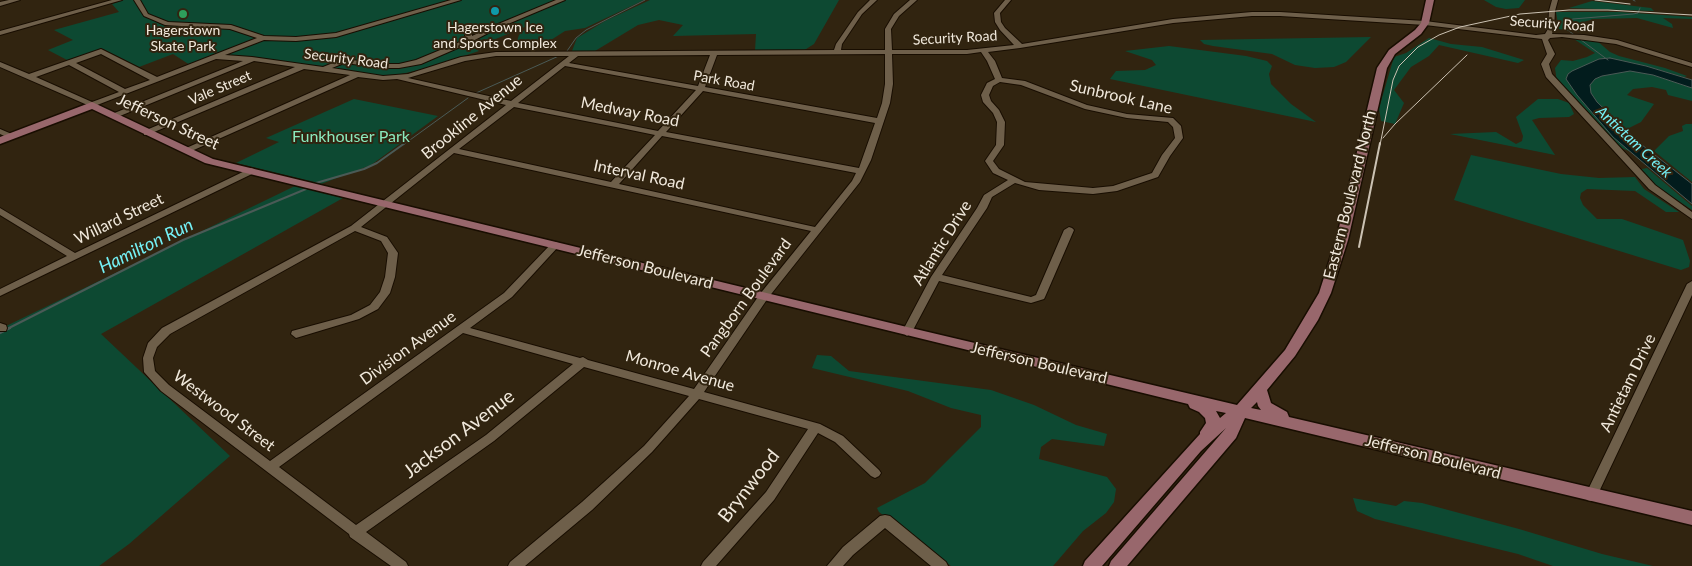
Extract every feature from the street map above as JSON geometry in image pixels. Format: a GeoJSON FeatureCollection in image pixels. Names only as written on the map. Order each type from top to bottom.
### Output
{"type":"FeatureCollection","features":[{"type":"Feature","properties":{"kind":"main road"},"geometry":{"type":"LineString","coordinates":[[1425,22],[1430,0]]}},
{"type":"Feature","properties":{"kind":"main road","name":"Eastern Boulevard North"},"geometry":{"type":"LineString","coordinates":[[1091,566],[1196,447],[1217,427],[1240,411],[1260,389],[1290,353],[1311,320],[1333,272],[1382,68],[1392,52],[1413,36],[1425,22]]}},
{"type":"Feature","properties":{"kind":"main road"},"geometry":{"type":"LineString","coordinates":[[0,141],[92,105]]}},
{"type":"Feature","properties":{"kind":"main road","name":"Jefferson Street"},"geometry":{"type":"LineString","coordinates":[[92,105],[147,133],[209,161],[386,204]]}},
{"type":"Feature","properties":{"kind":"main road","name":"Jefferson Boulevard"},"geometry":{"type":"LineString","coordinates":[[386,204],[907,332],[1592,496],[1692,518]]}},
{"type":"Feature","properties":{"kind":"main road"},"geometry":{"type":"LineString","coordinates":[[1260,389],[1265,406],[1276,414],[1337,434]]}},
{"type":"Feature","properties":{"kind":"main road"},"geometry":{"type":"LineString","coordinates":[[1164,393],[1204,408],[1212,416],[1213,424],[1196,447]]}},
{"type":"Feature","properties":{"kind":"main road","name":"Eastern Boulevard North"},"geometry":{"type":"LineString","coordinates":[[1117,566],[1231,434],[1240,411]]}},
{"type":"Feature","properties":{"kind":"street"},"geometry":{"type":"LineString","coordinates":[[0,4],[17,0]]}},
{"type":"Feature","properties":{"kind":"street"},"geometry":{"type":"LineString","coordinates":[[109,4],[119,0]]}},
{"type":"Feature","properties":{"kind":"street"},"geometry":{"type":"LineString","coordinates":[[0,32],[125,0]]}},
{"type":"Feature","properties":{"kind":"street"},"geometry":{"type":"LineString","coordinates":[[137,0],[146,15],[160,22],[185,26],[235,28],[263,38],[296,39],[326,37],[458,0]]}},
{"type":"Feature","properties":{"kind":"street"},"geometry":{"type":"LineString","coordinates":[[323,70],[343,60],[386,66],[407,65],[428,58],[492,28],[562,0]]}},
{"type":"Feature","properties":{"kind":"street"},"geometry":{"type":"LineString","coordinates":[[837,53],[839,44],[860,13],[874,0]]}},
{"type":"Feature","properties":{"kind":"street","name":"Pangborn Boulevard"},"geometry":{"type":"LineString","coordinates":[[515,566],[628,469],[696,394],[764,296],[856,182],[867,160],[880,121],[889,84],[887,34],[890,24],[896,15],[914,0]]}},
{"type":"Feature","properties":{"kind":"street"},"geometry":{"type":"LineString","coordinates":[[1008,0],[997,13],[998,22],[1002,29],[1020,46]]}},
{"type":"Feature","properties":{"kind":"street"},"geometry":{"type":"LineString","coordinates":[[1555,0],[1551,28],[1545,40],[1552,54],[1545,67],[1557,86],[1652,187],[1692,216]]}},
{"type":"Feature","properties":{"kind":"street","name":"Security Road"},"geometry":{"type":"LineString","coordinates":[[216,57],[252,59],[355,75],[396,78],[485,55],[888,54],[984,51],[1173,21],[1252,14],[1332,16],[1425,22],[1527,36],[1570,35],[1617,42],[1692,66]]}},
{"type":"Feature","properties":{"kind":"street"},"geometry":{"type":"LineString","coordinates":[[92,105],[263,38]]}},
{"type":"Feature","properties":{"kind":"street"},"geometry":{"type":"LineString","coordinates":[[30,77],[101,51],[157,80]]}},
{"type":"Feature","properties":{"kind":"street"},"geometry":{"type":"LineString","coordinates":[[984,51],[1000,80]]}},
{"type":"Feature","properties":{"kind":"street","name":"Brookline Avenue"},"geometry":{"type":"LineString","coordinates":[[386,204],[455,151],[510,104],[576,54]]}},
{"type":"Feature","properties":{"kind":"street"},"geometry":{"type":"LineString","coordinates":[[614,184],[701,90],[714,54]]}},
{"type":"Feature","properties":{"kind":"street"},"geometry":{"type":"LineString","coordinates":[[116,116],[252,59]]}},
{"type":"Feature","properties":{"kind":"street"},"geometry":{"type":"LineString","coordinates":[[69,62],[125,92]]}},
{"type":"Feature","properties":{"kind":"street","name":"Jefferson Street"},"geometry":{"type":"LineString","coordinates":[[0,64],[92,105]]}},
{"type":"Feature","properties":{"kind":"street","name":"Park Road"},"geometry":{"type":"LineString","coordinates":[[564,64],[880,121]]}},
{"type":"Feature","properties":{"kind":"street","name":"Vale Street"},"geometry":{"type":"LineString","coordinates":[[147,133],[302,67]]}},
{"type":"Feature","properties":{"kind":"street"},"geometry":{"type":"LineString","coordinates":[[187,151],[355,75]]}},
{"type":"Feature","properties":{"kind":"street","name":"Medway Road"},"geometry":{"type":"LineString","coordinates":[[396,78],[510,104],[861,171]]}},
{"type":"Feature","properties":{"kind":"street","name":"Sunbrook Lane"},"geometry":{"type":"LineString","coordinates":[[1000,80],[1022,83],[1085,107],[1128,116],[1170,120],[1177,126],[1179,134],[1177,142],[1166,155],[1155,175],[1114,189],[1093,191],[1039,187],[1014,180],[996,171],[989,161],[1000,145],[1000,122],[996,112],[987,102],[985,95],[990,84],[1000,80]]}},
{"type":"Feature","properties":{"kind":"street"},"geometry":{"type":"LineString","coordinates":[[0,131],[11,137]]}},
{"type":"Feature","properties":{"kind":"street","name":"Interval Road"},"geometry":{"type":"LineString","coordinates":[[455,151],[614,184],[817,230]]}},
{"type":"Feature","properties":{"kind":"street","name":"Willard Street"},"geometry":{"type":"LineString","coordinates":[[0,293],[251,171]]}},
{"type":"Feature","properties":{"kind":"street","name":"Atlantic Drive"},"geometry":{"type":"LineString","coordinates":[[907,332],[936,277],[982,208],[988,195],[1014,180]]}},
{"type":"Feature","properties":{"kind":"street","name":"Westwood Street"},"geometry":{"type":"LineString","coordinates":[[386,204],[354,228],[166,331],[152,346],[148,358],[150,372],[165,388],[271,466],[355,533],[401,566]]}},
{"type":"Feature","properties":{"kind":"street"},"geometry":{"type":"LineString","coordinates":[[0,211],[75,257]]}},
{"type":"Feature","properties":{"kind":"street"},"geometry":{"type":"LineString","coordinates":[[296,334],[355,317],[374,307],[385,293],[390,277],[393,253],[384,239],[354,228]]}},
{"type":"Feature","properties":{"kind":"street"},"geometry":{"type":"LineString","coordinates":[[936,277],[1031,300],[1040,296],[1069,230]]}},
{"type":"Feature","properties":{"kind":"street","name":"Division Avenue"},"geometry":{"type":"LineString","coordinates":[[271,466],[508,295],[554,245]]}},
{"type":"Feature","properties":{"kind":"street","name":"Antietam Drive"},"geometry":{"type":"LineString","coordinates":[[1592,496],[1692,284]]}},
{"type":"Feature","properties":{"kind":"street","name":"Monroe Avenue"},"geometry":{"type":"LineString","coordinates":[[462,329],[816,427],[840,439],[874,473]]}},
{"type":"Feature","properties":{"kind":"street","name":"Jackson Avenue"},"geometry":{"type":"LineString","coordinates":[[355,533],[490,438],[583,361]]}},
{"type":"Feature","properties":{"kind":"street","name":"Brynwood"},"geometry":{"type":"LineString","coordinates":[[708,566],[770,496],[816,427]]}},
{"type":"Feature","properties":{"kind":"street"},"geometry":{"type":"LineString","coordinates":[[834,566],[848,551],[885,520],[941,566]]}},
{"type":"Feature","properties":{"kind":"green space"},"geometry":{"type":"Polygon","coordinates":[[[124,0],[644,0],[585,28],[565,31],[540,47],[530,49],[515,47],[519,35],[523,31],[538,26],[527,26],[474,48],[479,51],[424,69],[396,75],[376,75],[256,57],[218,54],[190,65],[173,54],[139,67],[103,49],[69,61],[48,50],[73,40],[54,30],[119,12],[112,4],[124,0]]]}},
{"type":"Feature","properties":{"kind":"green space"},"geometry":{"type":"Polygon","coordinates":[[[650,0],[839,0],[814,44],[803,51],[755,51],[756,34],[673,36],[683,25],[659,20],[638,25],[595,51],[572,51],[577,38],[605,21],[650,0]]]}},
{"type":"Feature","properties":{"kind":"green space"},"geometry":{"type":"Polygon","coordinates":[[[1484,0],[1525,0],[1519,8],[1506,9],[1496,7],[1484,0]]]}},
{"type":"Feature","properties":{"kind":"green space"},"geometry":{"type":"Polygon","coordinates":[[[1592,1],[1651,8],[1654,11],[1569,8],[1592,1]]]}},
{"type":"Feature","properties":{"kind":"green space"},"geometry":{"type":"Polygon","coordinates":[[[1556,12],[1619,12],[1692,17],[1692,19],[1663,18],[1672,24],[1673,28],[1637,18],[1594,19],[1576,24],[1579,32],[1559,29],[1556,12]]]}},
{"type":"Feature","properties":{"kind":"green space"},"geometry":{"type":"Polygon","coordinates":[[[1371,37],[1346,62],[1334,67],[1315,68],[1295,65],[1272,54],[1213,46],[1204,44],[1200,40],[1371,37]]]}},
{"type":"Feature","properties":{"kind":"green space"},"geometry":{"type":"Polygon","coordinates":[[[1429,38],[1451,44],[1482,47],[1524,60],[1518,63],[1439,45],[1429,56],[1411,67],[1394,90],[1404,103],[1395,124],[1381,121],[1379,108],[1394,57],[1406,53],[1429,38]]]}},
{"type":"Feature","properties":{"kind":"green space"},"geometry":{"type":"Polygon","coordinates":[[[1574,39],[1596,40],[1610,52],[1619,56],[1687,76],[1684,77],[1610,58],[1599,59],[1568,74],[1566,79],[1577,95],[1613,137],[1631,152],[1617,146],[1557,82],[1555,68],[1561,60],[1573,61],[1595,53],[1574,39]]]}},
{"type":"Feature","properties":{"kind":"green space"},"geometry":{"type":"Polygon","coordinates":[[[1169,46],[1246,56],[1267,61],[1272,66],[1269,74],[1271,84],[1291,104],[1316,122],[1110,79],[1116,71],[1145,70],[1156,65],[1152,60],[1125,51],[1169,46]]]}},
{"type":"Feature","properties":{"kind":"green space"},"geometry":{"type":"Polygon","coordinates":[[[1630,70],[1653,75],[1692,88],[1692,101],[1668,95],[1666,90],[1652,87],[1633,89],[1627,95],[1654,104],[1641,122],[1627,129],[1597,102],[1591,93],[1590,85],[1595,79],[1602,76],[1630,70]]]}},
{"type":"Feature","properties":{"kind":"green space","name":"Funkhouser Park"},"geometry":{"type":"Polygon","coordinates":[[[354,99],[438,116],[371,165],[321,184],[236,163],[279,142],[266,138],[354,99]]]}},
{"type":"Feature","properties":{"kind":"green space"},"geometry":{"type":"Polygon","coordinates":[[[1538,99],[1558,99],[1569,103],[1574,114],[1569,117],[1532,120],[1555,155],[1450,134],[1496,132],[1516,144],[1522,141],[1523,136],[1516,117],[1538,99]]]}},
{"type":"Feature","properties":{"kind":"green space"},"geometry":{"type":"Polygon","coordinates":[[[1692,124],[1692,182],[1654,151],[1669,136],[1683,131],[1682,126],[1692,124]]]}},
{"type":"Feature","properties":{"kind":"green space"},"geometry":{"type":"Polygon","coordinates":[[[1471,155],[1561,174],[1599,178],[1635,177],[1644,189],[1679,212],[1666,212],[1635,191],[1587,189],[1581,193],[1580,198],[1583,205],[1597,219],[1622,219],[1683,240],[1690,261],[1689,267],[1681,270],[1454,200],[1471,155]]]}},
{"type":"Feature","properties":{"kind":"green space"},"geometry":{"type":"Polygon","coordinates":[[[1647,168],[1692,206],[1692,210],[1639,174],[1642,169],[1647,168]]]}},
{"type":"Feature","properties":{"kind":"green space"},"geometry":{"type":"Polygon","coordinates":[[[295,186],[343,198],[101,334],[230,456],[129,544],[99,566],[0,566],[0,329],[295,186]]]}},
{"type":"Feature","properties":{"kind":"green space"},"geometry":{"type":"Polygon","coordinates":[[[817,355],[831,356],[849,371],[991,390],[1034,405],[1076,425],[1107,434],[1104,446],[1052,439],[1041,447],[1039,459],[1107,477],[1116,489],[1114,502],[1106,513],[1083,531],[1053,566],[951,566],[879,512],[877,508],[925,483],[981,427],[981,415],[951,408],[908,391],[812,368],[817,355]]]}},
{"type":"Feature","properties":{"kind":"green space"},"geometry":{"type":"Polygon","coordinates":[[[1353,498],[1396,506],[1404,501],[1422,503],[1602,554],[1653,566],[1553,566],[1518,554],[1375,519],[1357,511],[1353,498]]]}},
{"type":"Feature","properties":{"kind":"water","name":"Antietam Creek"},"geometry":{"type":"Polygon","coordinates":[[[1610,58],[1646,66],[1692,80],[1692,88],[1653,75],[1630,71],[1602,76],[1595,79],[1590,85],[1591,93],[1597,102],[1642,145],[1692,184],[1692,204],[1613,137],[1577,95],[1566,79],[1572,71],[1599,59],[1610,58]]]}},
{"type":"Feature","properties":{"kind":"waterway","name":"Hamilton Run"},"geometry":{"type":"LineString","coordinates":[[567,51],[576,38],[586,30],[645,0]]}},
{"type":"Feature","properties":{"kind":"waterway"},"geometry":{"type":"LineString","coordinates":[[1608,60],[1565,28],[1564,23],[1573,19],[1633,14],[1638,13],[1640,8]]}},
{"type":"Feature","properties":{"kind":"waterway","name":"Hamilton Run"},"geometry":{"type":"LineString","coordinates":[[476,93],[561,55]]}},
{"type":"Feature","properties":{"kind":"waterway","name":"Hamilton Run"},"geometry":{"type":"LineString","coordinates":[[403,145],[468,98]]}},
{"type":"Feature","properties":{"kind":"waterway","name":"Hamilton Run"},"geometry":{"type":"LineString","coordinates":[[316,183],[364,169],[377,163],[405,143]]}},
{"type":"Feature","properties":{"kind":"waterway","name":"Hamilton Run"},"geometry":{"type":"LineString","coordinates":[[7,329],[183,240],[306,189]]}},
{"type":"Feature","properties":{"kind":"waterway","name":"Hamilton Run"},"geometry":{"type":"LineString","coordinates":[[0,333],[10,328]]}},
{"type":"Feature","properties":{"kind":"railway"},"geometry":{"type":"LineString","coordinates":[[1595,0],[1630,4]]}},
{"type":"Feature","properties":{"kind":"railway"},"geometry":{"type":"LineString","coordinates":[[1380,145],[1393,80],[1399,66],[1418,47],[1439,35],[1460,27],[1520,14],[1569,10],[1608,10],[1692,15]]}},
{"type":"Feature","properties":{"kind":"railway"},"geometry":{"type":"LineString","coordinates":[[1383,138],[1395,124],[1467,55]]}},
{"type":"Feature","properties":{"kind":"railway"},"geometry":{"type":"LineString","coordinates":[[1359,247],[1380,143]]}},
{"type":"Feature","properties":{"kind":"place","name":"Hagerstown Ice and Sports Complex"},"geometry":{"type":"Point","coordinates":[495,11]}},
{"type":"Feature","properties":{"kind":"place","name":"Hagerstown Skate Park"},"geometry":{"type":"Point","coordinates":[183,14]}}]}
